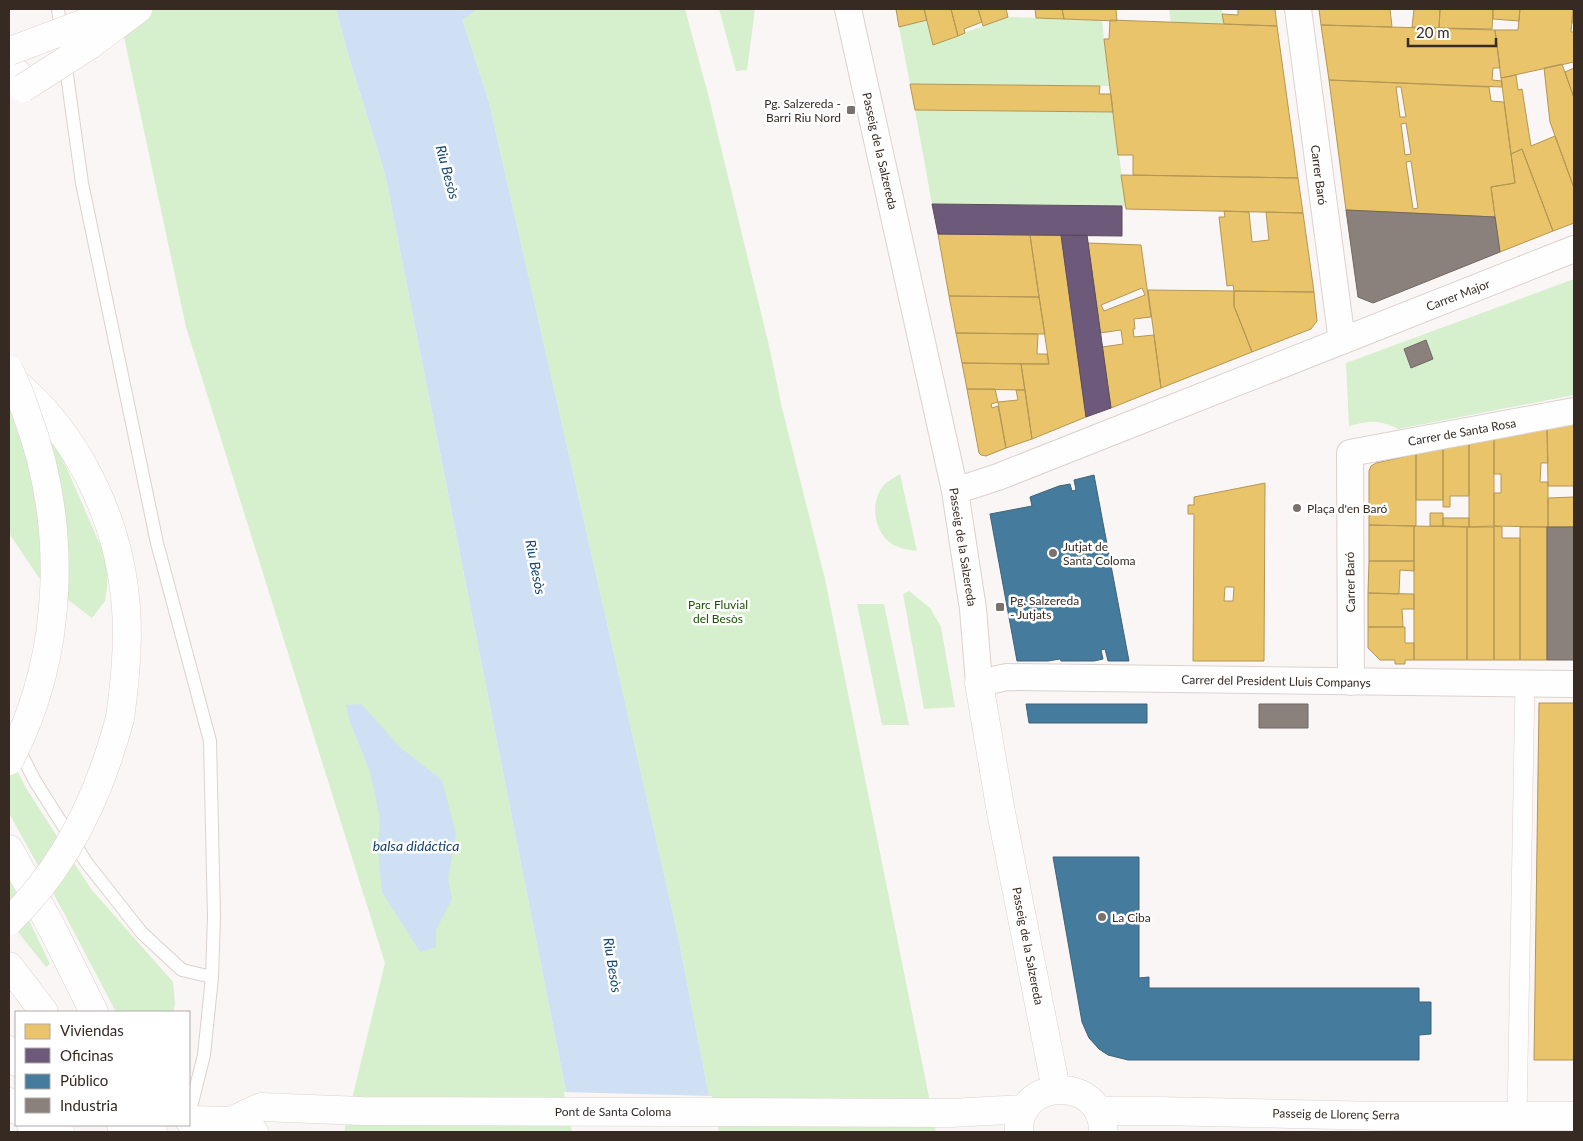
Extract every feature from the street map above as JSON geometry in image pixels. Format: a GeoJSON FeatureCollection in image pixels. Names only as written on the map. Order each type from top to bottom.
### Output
{"type":"FeatureCollection","features":[{"type":"Feature","properties":{"kind":"main road"},"geometry":{"type":"LineString","coordinates":[[13,73],[122,9]]}},
{"type":"Feature","properties":{"kind":"main road"},"geometry":{"type":"LineString","coordinates":[[13,73],[132,9]]}},
{"type":"Feature","properties":{"kind":"main road"},"geometry":{"type":"LineString","coordinates":[[13,73],[90,45],[138,9]]}},
{"type":"Feature","properties":{"kind":"main road"},"geometry":{"type":"LineString","coordinates":[[9,370],[30,422],[45,473],[52,516],[55,584],[52,619],[37,692],[27,722],[9,761]]}},
{"type":"Feature","properties":{"kind":"main road"},"geometry":{"type":"LineString","coordinates":[[9,378],[49,417],[68,442],[96,491],[116,542],[127,609],[127,642],[120,718],[102,777],[76,833],[56,866],[9,921]]}},
{"type":"Feature","properties":{"kind":"main road","name":"Passeig de la Salzereda"},"geometry":{"type":"LineString","coordinates":[[979,683],[1001,812],[1056,1089]]}},
{"type":"Feature","properties":{"kind":"main road"},"geometry":{"type":"LineString","coordinates":[[9,849],[53,930],[94,1011]]}},
{"type":"Feature","properties":{"kind":"main road"},"geometry":{"type":"LineString","coordinates":[[9,966],[43,1011]]}},
{"type":"Feature","properties":{"kind":"main road"},"geometry":{"type":"LineString","coordinates":[[1022,1121],[1031,1101],[1056,1089]]}},
{"type":"Feature","properties":{"kind":"main road","name":"Passeig de Llorenç Serra"},"geometry":{"type":"LineString","coordinates":[[1056,1089],[1072,1091],[1082,1095],[1094,1104],[1100,1122],[1574,1116]]}},
{"type":"Feature","properties":{"kind":"main road","name":"Pont de Santa Coloma"},"geometry":{"type":"LineString","coordinates":[[190,1120],[248,1120],[362,1111],[957,1113],[1022,1121]]}},
{"type":"Feature","properties":{"kind":"street","name":"Passeig de la Salzereda"},"geometry":{"type":"LineString","coordinates":[[848,9],[955,490],[972,609],[979,683]]}},
{"type":"Feature","properties":{"kind":"street","name":"Carrer Baró"},"geometry":{"type":"LineString","coordinates":[[1298,9],[1342,341]]}},
{"type":"Feature","properties":{"kind":"street","name":"Carrer Major"},"geometry":{"type":"LineString","coordinates":[[1342,341],[1574,250]]}},
{"type":"Feature","properties":{"kind":"street"},"geometry":{"type":"LineString","coordinates":[[955,490],[998,477],[1342,341]]}},
{"type":"Feature","properties":{"kind":"street","name":"Carrer de Santa Rosa"},"geometry":{"type":"LineString","coordinates":[[1350,453],[1574,411]]}},
{"type":"Feature","properties":{"kind":"street","name":"Carrer Baró"},"geometry":{"type":"LineString","coordinates":[[1350,453],[1352,682]]}},
{"type":"Feature","properties":{"kind":"street","name":"Carrer del President Lluis Companys"},"geometry":{"type":"LineString","coordinates":[[979,683],[1007,677],[1574,684]]}},
{"type":"Feature","properties":{"kind":"street"},"geometry":{"type":"LineString","coordinates":[[1517,1116],[1525,684]]}},
{"type":"Feature","properties":{"kind":"lane"},"geometry":{"type":"LineString","coordinates":[[58,9],[84,192],[157,543],[210,741],[214,917],[212,977],[204,1055],[190,1111]]}},
{"type":"Feature","properties":{"kind":"lane"},"geometry":{"type":"LineString","coordinates":[[9,731],[34,781],[86,862],[142,934],[182,970],[212,977]]}},
{"type":"Feature","properties":{"kind":"green space"},"geometry":{"type":"Polygon","coordinates":[[[118,9],[336,9],[385,174],[574,1132],[344,1132],[385,963],[186,327],[118,9]]]}},
{"type":"Feature","properties":{"kind":"green space","name":"Parc Fluvial del Besòs"},"geometry":{"type":"Polygon","coordinates":[[[459,9],[685,9],[708,94],[770,350],[782,408],[825,579],[936,1132],[716,1132],[678,936],[489,102],[459,9]]]}},
{"type":"Feature","properties":{"kind":"green space"},"geometry":{"type":"Polygon","coordinates":[[[719,9],[755,9],[747,70],[736,71],[719,9]]]}},
{"type":"Feature","properties":{"kind":"green space"},"geometry":{"type":"Polygon","coordinates":[[[1169,9],[1222,9],[1224,24],[1171,23],[1169,9]]]}},
{"type":"Feature","properties":{"kind":"green space"},"geometry":{"type":"Polygon","coordinates":[[[1008,17],[1102,20],[1109,86],[910,84],[899,27],[927,20],[933,44],[1008,17]]]}},
{"type":"Feature","properties":{"kind":"green space"},"geometry":{"type":"Polygon","coordinates":[[[915,110],[1113,112],[1126,206],[932,204],[915,110]]]}},
{"type":"Feature","properties":{"kind":"green space"},"geometry":{"type":"Polygon","coordinates":[[[1574,279],[1574,395],[1398,429],[1374,422],[1349,426],[1346,363],[1574,279]]]}},
{"type":"Feature","properties":{"kind":"green space"},"geometry":{"type":"Polygon","coordinates":[[[9,395],[39,424],[61,455],[108,563],[105,601],[92,618],[39,578],[9,533],[9,395]]]}},
{"type":"Feature","properties":{"kind":"green space"},"geometry":{"type":"Polygon","coordinates":[[[900,474],[917,551],[898,547],[888,541],[876,520],[875,512],[878,495],[887,482],[900,474]]]}},
{"type":"Feature","properties":{"kind":"green space"},"geometry":{"type":"Polygon","coordinates":[[[909,591],[930,608],[941,627],[955,707],[924,709],[903,594],[909,591]]]}},
{"type":"Feature","properties":{"kind":"green space"},"geometry":{"type":"Polygon","coordinates":[[[857,604],[884,604],[909,725],[882,725],[857,604]]]}},
{"type":"Feature","properties":{"kind":"green space"},"geometry":{"type":"Polygon","coordinates":[[[9,755],[26,788],[91,889],[173,982],[175,1004],[173,1011],[115,1011],[9,813],[9,755]]]}},
{"type":"Feature","properties":{"kind":"green space"},"geometry":{"type":"Polygon","coordinates":[[[9,879],[50,964],[46,967],[9,921],[9,879]]]}},
{"type":"Feature","properties":{"kind":"water","name":"Riu Besòs"},"geometry":{"type":"Polygon","coordinates":[[[336,9],[459,9],[489,102],[678,936],[716,1132],[574,1132],[385,174],[336,9]]]}},
{"type":"Feature","properties":{"kind":"water","name":"balsa didáctica"},"geometry":{"type":"Polygon","coordinates":[[[361,704],[402,749],[442,780],[456,834],[448,878],[452,899],[436,930],[436,947],[420,952],[382,892],[378,849],[380,819],[370,772],[350,722],[346,705],[361,704]]]}},
{"type":"Feature","properties":{"kind":"pier"},"geometry":{"type":"Polygon","coordinates":[[[564,1092],[712,1096],[719,1132],[572,1132],[564,1092]]]}},
{"type":"Feature","properties":{"kind":"building: Viviendas"},"geometry":{"type":"Polygon","coordinates":[[[896,9],[924,9],[927,20],[899,27],[896,9]]]}},
{"type":"Feature","properties":{"kind":"building: Viviendas"},"geometry":{"type":"Polygon","coordinates":[[[924,9],[951,9],[958,36],[933,45],[924,9]]]}},
{"type":"Feature","properties":{"kind":"building: Viviendas"},"geometry":{"type":"Polygon","coordinates":[[[951,9],[978,9],[982,22],[964,29],[965,33],[958,36],[951,9]]]}},
{"type":"Feature","properties":{"kind":"building: Viviendas"},"geometry":{"type":"Polygon","coordinates":[[[978,9],[1006,9],[1008,17],[983,26],[978,9]]]}},
{"type":"Feature","properties":{"kind":"building: Viviendas"},"geometry":{"type":"Polygon","coordinates":[[[1035,9],[1062,9],[1064,19],[1036,18],[1035,9]]]}},
{"type":"Feature","properties":{"kind":"building: Viviendas"},"geometry":{"type":"Polygon","coordinates":[[[1062,9],[1116,9],[1117,21],[1064,19],[1062,9]]]}},
{"type":"Feature","properties":{"kind":"building: Viviendas"},"geometry":{"type":"Polygon","coordinates":[[[1238,9],[1275,9],[1277,26],[1224,24],[1222,14],[1238,15],[1238,9]]]}},
{"type":"Feature","properties":{"kind":"building: Viviendas"},"geometry":{"type":"Polygon","coordinates":[[[1319,9],[1390,9],[1392,27],[1321,25],[1319,9]]]}},
{"type":"Feature","properties":{"kind":"building: Viviendas"},"geometry":{"type":"Polygon","coordinates":[[[1414,9],[1440,9],[1439,28],[1412,27],[1414,9]]]}},
{"type":"Feature","properties":{"kind":"building: Viviendas"},"geometry":{"type":"Polygon","coordinates":[[[1440,9],[1493,9],[1492,29],[1439,28],[1440,9]]]}},
{"type":"Feature","properties":{"kind":"building: Viviendas"},"geometry":{"type":"Polygon","coordinates":[[[1493,9],[1520,9],[1519,21],[1493,19],[1493,9]]]}},
{"type":"Feature","properties":{"kind":"building: Viviendas"},"geometry":{"type":"Polygon","coordinates":[[[1520,9],[1573,9],[1571,32],[1574,32],[1574,62],[1501,78],[1495,30],[1518,30],[1520,9]]]}},
{"type":"Feature","properties":{"kind":"building: Viviendas"},"geometry":{"type":"Polygon","coordinates":[[[1573,9],[1574,23],[1572,23],[1573,9]]]}},
{"type":"Feature","properties":{"kind":"building: Viviendas"},"geometry":{"type":"Polygon","coordinates":[[[1110,20],[1277,26],[1298,178],[1133,175],[1133,155],[1118,155],[1104,39],[1109,39],[1110,20]]]}},
{"type":"Feature","properties":{"kind":"building: Viviendas"},"geometry":{"type":"Polygon","coordinates":[[[1321,25],[1495,30],[1500,68],[1493,68],[1492,80],[1502,81],[1502,87],[1329,80],[1321,25]]]}},
{"type":"Feature","properties":{"kind":"building: Viviendas"},"geometry":{"type":"Polygon","coordinates":[[[1562,64],[1574,98],[1574,188],[1550,122],[1544,68],[1562,64]]]}},
{"type":"Feature","properties":{"kind":"building: Viviendas"},"geometry":{"type":"Polygon","coordinates":[[[1574,68],[1574,98],[1565,72],[1574,68]]]}},
{"type":"Feature","properties":{"kind":"building: Viviendas"},"geometry":{"type":"Polygon","coordinates":[[[1516,75],[1518,90],[1522,89],[1531,146],[1555,136],[1574,188],[1574,223],[1553,231],[1522,149],[1511,154],[1501,78],[1516,75]]]}},
{"type":"Feature","properties":{"kind":"building: Viviendas"},"geometry":{"type":"Polygon","coordinates":[[[1329,80],[1489,87],[1491,101],[1504,102],[1515,183],[1491,187],[1495,217],[1346,210],[1329,80]],[[1396,87],[1400,117],[1406,117],[1401,87],[1396,87]],[[1406,123],[1401,124],[1405,155],[1411,154],[1406,123]],[[1411,161],[1406,162],[1413,209],[1418,208],[1411,161]]]}},
{"type":"Feature","properties":{"kind":"building: Viviendas"},"geometry":{"type":"Polygon","coordinates":[[[910,84],[1100,86],[1099,94],[1111,94],[1113,112],[915,110],[910,84]]]}},
{"type":"Feature","properties":{"kind":"building: Viviendas"},"geometry":{"type":"Polygon","coordinates":[[[1522,149],[1553,231],[1500,252],[1491,187],[1515,183],[1511,154],[1522,149]]]}},
{"type":"Feature","properties":{"kind":"building: Viviendas"},"geometry":{"type":"Polygon","coordinates":[[[1121,175],[1298,178],[1303,213],[1126,209],[1121,175]]]}},
{"type":"Feature","properties":{"kind":"building: Viviendas"},"geometry":{"type":"Polygon","coordinates":[[[1224,211],[1249,212],[1252,242],[1269,240],[1266,212],[1303,213],[1314,292],[1234,291],[1233,285],[1227,286],[1219,217],[1225,217],[1224,211]]]}},
{"type":"Feature","properties":{"kind":"building: Viviendas"},"geometry":{"type":"Polygon","coordinates":[[[938,234],[1030,235],[1039,297],[949,296],[938,234]]]}},
{"type":"Feature","properties":{"kind":"building: Viviendas"},"geometry":{"type":"Polygon","coordinates":[[[1030,235],[1061,235],[1086,417],[1032,439],[1021,364],[1049,364],[1030,235]]]}},
{"type":"Feature","properties":{"kind":"building: Viviendas"},"geometry":{"type":"Polygon","coordinates":[[[1088,243],[1141,245],[1151,317],[1134,319],[1134,337],[1154,335],[1161,388],[1111,408],[1102,347],[1123,344],[1121,330],[1100,333],[1088,243]],[[1142,288],[1101,305],[1104,311],[1145,295],[1142,288]]]}},
{"type":"Feature","properties":{"kind":"building: Viviendas"},"geometry":{"type":"Polygon","coordinates":[[[1148,290],[1234,291],[1234,306],[1252,352],[1161,388],[1148,290]]]}},
{"type":"Feature","properties":{"kind":"building: Viviendas"},"geometry":{"type":"Polygon","coordinates":[[[1234,291],[1314,292],[1317,321],[1311,329],[1252,352],[1234,306],[1234,291]]]}},
{"type":"Feature","properties":{"kind":"building: Viviendas"},"geometry":{"type":"Polygon","coordinates":[[[949,296],[1039,297],[1045,334],[956,333],[949,296]]]}},
{"type":"Feature","properties":{"kind":"building: Viviendas"},"geometry":{"type":"Polygon","coordinates":[[[956,333],[1038,334],[1037,354],[1047,354],[1049,364],[962,363],[956,333]]]}},
{"type":"Feature","properties":{"kind":"building: Viviendas"},"geometry":{"type":"Polygon","coordinates":[[[962,363],[1021,364],[1025,390],[967,389],[962,363]]]}},
{"type":"Feature","properties":{"kind":"building: Viviendas"},"geometry":{"type":"Polygon","coordinates":[[[967,389],[995,389],[998,402],[991,404],[992,408],[998,406],[1006,448],[986,456],[979,453],[967,389]]]}},
{"type":"Feature","properties":{"kind":"building: Viviendas"},"geometry":{"type":"Polygon","coordinates":[[[1016,390],[1025,390],[1032,439],[1006,448],[998,402],[1018,400],[1016,390]]]}},
{"type":"Feature","properties":{"kind":"building: Viviendas"},"geometry":{"type":"Polygon","coordinates":[[[1574,423],[1574,486],[1548,486],[1547,428],[1574,423]]]}},
{"type":"Feature","properties":{"kind":"building: Viviendas"},"geometry":{"type":"Polygon","coordinates":[[[1547,428],[1548,463],[1541,463],[1540,482],[1548,482],[1548,527],[1494,526],[1494,493],[1501,493],[1501,474],[1494,474],[1494,439],[1547,428]]]}},
{"type":"Feature","properties":{"kind":"building: Viviendas"},"geometry":{"type":"Polygon","coordinates":[[[1494,439],[1494,526],[1469,527],[1469,444],[1494,439]]]}},
{"type":"Feature","properties":{"kind":"building: Viviendas"},"geometry":{"type":"Polygon","coordinates":[[[1469,444],[1469,496],[1450,496],[1450,507],[1443,507],[1443,449],[1469,444]]]}},
{"type":"Feature","properties":{"kind":"building: Viviendas"},"geometry":{"type":"Polygon","coordinates":[[[1443,449],[1443,500],[1416,500],[1416,454],[1443,449]]]}},
{"type":"Feature","properties":{"kind":"building: Viviendas"},"geometry":{"type":"Polygon","coordinates":[[[1416,454],[1416,526],[1369,525],[1369,471],[1371,466],[1376,463],[1416,454]]]}},
{"type":"Feature","properties":{"kind":"building: Viviendas"},"geometry":{"type":"Polygon","coordinates":[[[1265,483],[1264,661],[1193,661],[1194,514],[1188,514],[1188,505],[1194,505],[1194,497],[1265,483]],[[1225,587],[1224,601],[1233,601],[1234,587],[1225,587]]]}},
{"type":"Feature","properties":{"kind":"building: Viviendas"},"geometry":{"type":"Polygon","coordinates":[[[1574,497],[1574,527],[1548,527],[1548,498],[1574,497]]]}},
{"type":"Feature","properties":{"kind":"building: Viviendas"},"geometry":{"type":"Polygon","coordinates":[[[1430,513],[1443,513],[1443,526],[1430,526],[1430,513]]]}},
{"type":"Feature","properties":{"kind":"building: Viviendas"},"geometry":{"type":"Polygon","coordinates":[[[1443,518],[1469,518],[1469,527],[1443,526],[1443,518]]]}},
{"type":"Feature","properties":{"kind":"building: Viviendas"},"geometry":{"type":"Polygon","coordinates":[[[1369,525],[1414,526],[1414,561],[1369,561],[1369,525]]]}},
{"type":"Feature","properties":{"kind":"building: Viviendas"},"geometry":{"type":"Polygon","coordinates":[[[1414,526],[1467,527],[1467,660],[1414,660],[1414,526]]]}},
{"type":"Feature","properties":{"kind":"building: Viviendas"},"geometry":{"type":"Polygon","coordinates":[[[1494,526],[1502,527],[1502,538],[1520,538],[1520,660],[1494,660],[1494,526]]]}},
{"type":"Feature","properties":{"kind":"building: Viviendas"},"geometry":{"type":"Polygon","coordinates":[[[1467,527],[1494,527],[1494,660],[1467,660],[1467,527]]]}},
{"type":"Feature","properties":{"kind":"building: Viviendas"},"geometry":{"type":"Polygon","coordinates":[[[1520,527],[1547,527],[1547,660],[1520,660],[1520,527]]]}},
{"type":"Feature","properties":{"kind":"building: Viviendas"},"geometry":{"type":"Polygon","coordinates":[[[1369,561],[1414,561],[1414,571],[1400,570],[1399,594],[1368,593],[1369,561]]]}},
{"type":"Feature","properties":{"kind":"building: Viviendas"},"geometry":{"type":"Polygon","coordinates":[[[1368,593],[1414,594],[1414,609],[1402,609],[1403,627],[1368,627],[1368,593]]]}},
{"type":"Feature","properties":{"kind":"building: Viviendas"},"geometry":{"type":"Polygon","coordinates":[[[1368,627],[1405,627],[1405,643],[1414,643],[1414,660],[1405,660],[1405,664],[1395,664],[1395,660],[1380,660],[1368,648],[1368,627]]]}},
{"type":"Feature","properties":{"kind":"building: Viviendas"},"geometry":{"type":"Polygon","coordinates":[[[1539,703],[1574,703],[1574,1060],[1534,1060],[1539,703]]]}},
{"type":"Feature","properties":{"kind":"building: Oficinas"},"geometry":{"type":"Polygon","coordinates":[[[932,204],[1122,206],[1122,236],[938,234],[932,204]]]}},
{"type":"Feature","properties":{"kind":"building: Oficinas"},"geometry":{"type":"Polygon","coordinates":[[[1061,235],[1087,235],[1111,408],[1086,417],[1061,235]]]}},
{"type":"Feature","properties":{"kind":"building: Público","name":"Jutjat de Santa Coloma"},"geometry":{"type":"Polygon","coordinates":[[[1094,475],[1129,661],[1108,661],[1105,649],[1101,650],[1103,659],[1094,661],[1061,661],[1060,659],[1017,661],[990,514],[1032,506],[1030,497],[1059,486],[1070,484],[1072,491],[1076,490],[1074,480],[1094,475]]]}},
{"type":"Feature","properties":{"kind":"building: Público"},"geometry":{"type":"Polygon","coordinates":[[[1026,704],[1147,704],[1147,723],[1029,723],[1026,704]]]}},
{"type":"Feature","properties":{"kind":"building: Público","name":"La Ciba"},"geometry":{"type":"Polygon","coordinates":[[[1053,857],[1139,857],[1139,978],[1149,977],[1149,988],[1419,988],[1419,1002],[1431,1002],[1431,1034],[1419,1035],[1419,1060],[1128,1060],[1108,1055],[1099,1049],[1089,1038],[1082,1022],[1053,857]]]}},
{"type":"Feature","properties":{"kind":"building: Industria"},"geometry":{"type":"Polygon","coordinates":[[[1346,210],[1495,217],[1500,252],[1373,303],[1358,297],[1346,210]]]}},
{"type":"Feature","properties":{"kind":"building: Industria"},"geometry":{"type":"Polygon","coordinates":[[[1426,340],[1433,359],[1411,368],[1404,349],[1426,340]]]}},
{"type":"Feature","properties":{"kind":"building: Industria"},"geometry":{"type":"Polygon","coordinates":[[[1547,527],[1574,527],[1574,660],[1547,660],[1547,527]]]}},
{"type":"Feature","properties":{"kind":"building: Industria"},"geometry":{"type":"Polygon","coordinates":[[[1259,704],[1308,704],[1308,728],[1259,728],[1259,704]]]}},
{"type":"Feature","properties":{"kind":"waterway"},"geometry":{"type":"LineString","coordinates":[[452,21],[470,9]]}},
{"type":"Feature","properties":{"kind":"place","name":"Pg. Salzereda - Barri Riu Nord"},"geometry":{"type":"Point","coordinates":[851,110]}},
{"type":"Feature","properties":{"kind":"place","name":"Plaça d'en Baró"},"geometry":{"type":"Point","coordinates":[1297,508]}},
{"type":"Feature","properties":{"kind":"place","name":"Jutjat de Santa Coloma"},"geometry":{"type":"Point","coordinates":[1053,553]}},
{"type":"Feature","properties":{"kind":"place","name":"Pg. Salzereda - Jutjats"},"geometry":{"type":"Point","coordinates":[1000,607]}},
{"type":"Feature","properties":{"kind":"place","name":"La Ciba"},"geometry":{"type":"Point","coordinates":[1102,917]}}]}
